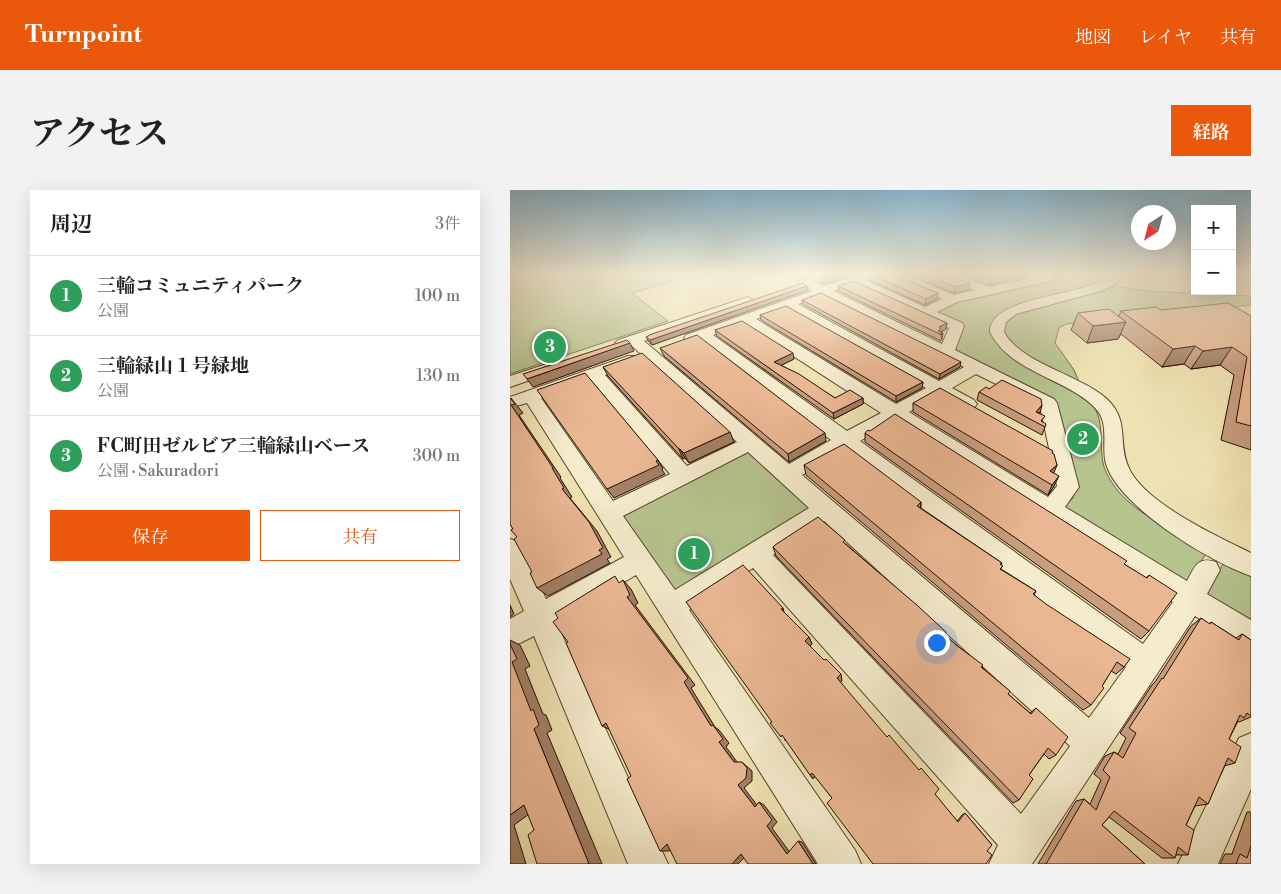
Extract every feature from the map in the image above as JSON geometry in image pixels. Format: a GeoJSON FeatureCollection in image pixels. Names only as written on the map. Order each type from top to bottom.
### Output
{"type":"FeatureCollection","features":[{"type":"Feature","properties":{"kind":"street"},"geometry":{"type":"LineString","coordinates":[[608,349],[732,306]]}},
{"type":"Feature","properties":{"kind":"street"},"geometry":{"type":"LineString","coordinates":[[510,403],[781,306]]}},
{"type":"Feature","properties":{"kind":"street"},"geometry":{"type":"LineString","coordinates":[[792,306],[983,412]]}},
{"type":"Feature","properties":{"kind":"street"},"geometry":{"type":"LineString","coordinates":[[854,306],[1048,403],[1068,487],[1051,510]]}},
{"type":"Feature","properties":{"kind":"street"},"geometry":{"type":"LineString","coordinates":[[913,306],[957,326],[946,353]]}},
{"type":"Feature","properties":{"kind":"street"},"geometry":{"type":"LineString","coordinates":[[925,312],[937,306]]}},
{"type":"Feature","properties":{"kind":"street"},"geometry":{"type":"LineString","coordinates":[[1028,306],[1011,311],[1002,317],[997,325],[996,333],[1000,340],[1013,352],[1090,395],[1109,411],[1113,419],[1116,462],[1122,476],[1138,495],[1179,526],[1251,565]]}},
{"type":"Feature","properties":{"kind":"street"},"geometry":{"type":"LineString","coordinates":[[746,319],[1251,636]]}},
{"type":"Feature","properties":{"kind":"street"},"geometry":{"type":"LineString","coordinates":[[702,334],[1146,664]]}},
{"type":"Feature","properties":{"kind":"street"},"geometry":{"type":"LineString","coordinates":[[634,340],[1092,743]]}},
{"type":"Feature","properties":{"kind":"street"},"geometry":{"type":"LineString","coordinates":[[510,382],[572,361]]}},
{"type":"Feature","properties":{"kind":"street"},"geometry":{"type":"LineString","coordinates":[[787,474],[976,367]]}},
{"type":"Feature","properties":{"kind":"street"},"geometry":{"type":"LineString","coordinates":[[594,373],[684,476]]}},
{"type":"Feature","properties":{"kind":"street"},"geometry":{"type":"LineString","coordinates":[[531,396],[841,864]]}},
{"type":"Feature","properties":{"kind":"street"},"geometry":{"type":"LineString","coordinates":[[609,513],[751,443]]}},
{"type":"Feature","properties":{"kind":"street"},"geometry":{"type":"LineString","coordinates":[[1044,446],[1061,456]]}},
{"type":"Feature","properties":{"kind":"street"},"geometry":{"type":"LineString","coordinates":[[671,607],[826,508]]}},
{"type":"Feature","properties":{"kind":"street"},"geometry":{"type":"LineString","coordinates":[[510,549],[648,864]]}},
{"type":"Feature","properties":{"kind":"street"},"geometry":{"type":"LineString","coordinates":[[755,553],[1016,854],[1191,598],[1207,570]]}},
{"type":"Feature","properties":{"kind":"street"},"geometry":{"type":"LineString","coordinates":[[510,634],[640,560]]}},
{"type":"Feature","properties":{"kind":"street"},"geometry":{"type":"LineString","coordinates":[[1198,864],[1251,750]]}},
{"type":"Feature","properties":{"kind":"green space"},"geometry":{"type":"Polygon","coordinates":[[[510,306],[649,306],[668,321],[510,374],[510,306]]]}},
{"type":"Feature","properties":{"kind":"green space"},"geometry":{"type":"Polygon","coordinates":[[[946,306],[1237,306],[1066,324],[1059,328],[1055,343],[1074,370],[1087,400],[1094,407],[1098,415],[1103,464],[1112,483],[1136,508],[1155,521],[1192,541],[1206,554],[1186,582],[1069,513],[1065,506],[1073,498],[1073,473],[1052,401],[954,352],[962,326],[934,312],[946,306]]]}},
{"type":"Feature","properties":{"kind":"green space"},"geometry":{"type":"Polygon","coordinates":[[[743,451],[751,451],[809,505],[808,511],[683,591],[673,590],[623,519],[628,511],[743,451]]]}},
{"type":"Feature","properties":{"kind":"green space"},"geometry":{"type":"Polygon","coordinates":[[[1223,564],[1234,566],[1251,576],[1251,625],[1205,594],[1223,564]]]}},
{"type":"Feature","properties":{"kind":"building"},"geometry":{"type":"Polygon","coordinates":[[[734,306],[748,306],[650,340],[646,337],[734,306]]]}},
{"type":"Feature","properties":{"kind":"building"},"geometry":{"type":"Polygon","coordinates":[[[787,306],[923,382],[896,396],[760,315],[787,306]]]}},
{"type":"Feature","properties":{"kind":"building"},"geometry":{"type":"Polygon","coordinates":[[[814,306],[848,306],[961,362],[940,374],[814,306]]]}},
{"type":"Feature","properties":{"kind":"building"},"geometry":{"type":"Polygon","coordinates":[[[881,306],[910,306],[947,323],[939,327],[941,329],[938,331],[943,333],[940,334],[942,335],[881,306]]]}},
{"type":"Feature","properties":{"kind":"building"},"geometry":{"type":"Polygon","coordinates":[[[1195,306],[1234,306],[1251,316],[1251,426],[1236,422],[1247,357],[1232,347],[1203,351],[1195,346],[1173,349],[1121,311],[1156,307],[1161,310],[1195,306]]]}},
{"type":"Feature","properties":{"kind":"building"},"geometry":{"type":"Polygon","coordinates":[[[1109,309],[1126,322],[1093,326],[1078,313],[1109,309]]]}},
{"type":"Feature","properties":{"kind":"building"},"geometry":{"type":"Polygon","coordinates":[[[742,321],[793,353],[774,362],[799,374],[835,398],[850,390],[863,398],[833,413],[715,330],[742,321]]]}},
{"type":"Feature","properties":{"kind":"building"},"geometry":{"type":"Polygon","coordinates":[[[697,335],[825,433],[788,454],[660,348],[697,335]]]}},
{"type":"Feature","properties":{"kind":"building"},"geometry":{"type":"Polygon","coordinates":[[[627,340],[630,343],[527,379],[523,374],[627,340]]]}},
{"type":"Feature","properties":{"kind":"building"},"geometry":{"type":"Polygon","coordinates":[[[642,353],[730,432],[684,453],[679,449],[603,367],[642,353]]]}},
{"type":"Feature","properties":{"kind":"building"},"geometry":{"type":"Polygon","coordinates":[[[585,373],[658,460],[656,461],[659,465],[607,489],[537,390],[585,373]]]}},
{"type":"Feature","properties":{"kind":"building"},"geometry":{"type":"Polygon","coordinates":[[[1002,380],[1041,399],[1042,405],[1036,412],[1045,416],[1041,421],[1046,424],[1045,427],[979,392],[986,387],[989,389],[1002,380]]]}},
{"type":"Feature","properties":{"kind":"building"},"geometry":{"type":"Polygon","coordinates":[[[940,388],[1053,451],[1052,453],[1057,465],[1050,471],[1059,476],[1052,485],[913,403],[940,388]]]}},
{"type":"Feature","properties":{"kind":"building"},"geometry":{"type":"Polygon","coordinates":[[[510,398],[515,404],[511,405],[553,468],[564,488],[562,489],[589,522],[603,548],[599,550],[602,554],[537,588],[530,573],[532,572],[514,539],[517,537],[511,530],[513,529],[510,524],[510,398]]]}},
{"type":"Feature","properties":{"kind":"building"},"geometry":{"type":"Polygon","coordinates":[[[895,414],[1127,561],[1124,564],[1147,578],[1149,575],[1177,593],[1149,631],[865,433],[895,414]]]}},
{"type":"Feature","properties":{"kind":"building"},"geometry":{"type":"Polygon","coordinates":[[[844,444],[921,502],[917,506],[1002,563],[1000,564],[1003,566],[1000,569],[1036,591],[1033,594],[1046,604],[1130,659],[1124,667],[1117,662],[1102,686],[1104,688],[1091,705],[804,465],[844,444]]]}},
{"type":"Feature","properties":{"kind":"building"},"geometry":{"type":"Polygon","coordinates":[[[818,517],[845,540],[843,542],[918,606],[946,632],[944,634],[956,645],[983,665],[981,667],[1010,691],[1008,694],[1031,714],[1036,708],[1068,737],[1056,755],[1048,748],[1029,775],[1033,779],[1019,800],[773,547],[818,517]]]}},
{"type":"Feature","properties":{"kind":"building"},"geometry":{"type":"Polygon","coordinates":[[[743,565],[783,608],[781,609],[809,637],[805,641],[841,674],[837,678],[887,737],[889,735],[919,770],[921,768],[939,789],[935,794],[958,822],[965,813],[992,845],[987,851],[992,855],[986,864],[873,864],[827,803],[832,798],[812,773],[810,775],[782,735],[781,737],[770,723],[772,722],[686,602],[743,565]]]}},
{"type":"Feature","properties":{"kind":"building"},"geometry":{"type":"Polygon","coordinates":[[[615,576],[619,583],[623,580],[630,595],[627,597],[688,678],[684,682],[711,726],[713,725],[723,739],[719,742],[734,762],[742,762],[747,768],[746,778],[738,785],[755,807],[759,802],[772,820],[767,826],[787,854],[798,841],[813,864],[748,864],[741,854],[732,864],[677,864],[667,844],[660,851],[627,779],[631,776],[606,723],[602,726],[566,643],[568,642],[553,622],[558,618],[555,613],[615,576]]]}},
{"type":"Feature","properties":{"kind":"building"},"geometry":{"type":"Polygon","coordinates":[[[1201,618],[1210,624],[1211,622],[1239,640],[1242,634],[1251,640],[1251,716],[1247,713],[1244,718],[1240,715],[1229,739],[1241,747],[1235,763],[1228,758],[1208,804],[1199,797],[1186,825],[1194,830],[1188,855],[1178,847],[1175,858],[1114,811],[1102,825],[1145,864],[1046,864],[1084,799],[1096,810],[1110,777],[1103,770],[1114,752],[1123,758],[1136,733],[1129,728],[1163,679],[1201,618]]]}},
{"type":"Feature","properties":{"kind":"building"},"geometry":{"type":"Polygon","coordinates":[[[510,644],[517,659],[512,662],[531,711],[533,709],[539,725],[534,729],[589,864],[537,864],[528,835],[534,830],[524,805],[510,815],[510,644]]]}},
{"type":"Feature","properties":{"kind":"building"},"geometry":{"type":"Polygon","coordinates":[[[1251,846],[1251,864],[1236,864],[1240,854],[1247,858],[1251,846]]]}},
{"type":"Feature","properties":{"kind":"place","name":"FC町田ゼルビア三輪緑山ベース"},"geometry":{"type":"Point","coordinates":[550,347]}},
{"type":"Feature","properties":{"kind":"place","name":"三輪緑山１号緑地"},"geometry":{"type":"Point","coordinates":[1083,439]}},
{"type":"Feature","properties":{"kind":"place","name":"三輪コミュニティパーク"},"geometry":{"type":"Point","coordinates":[694,554]}}]}
